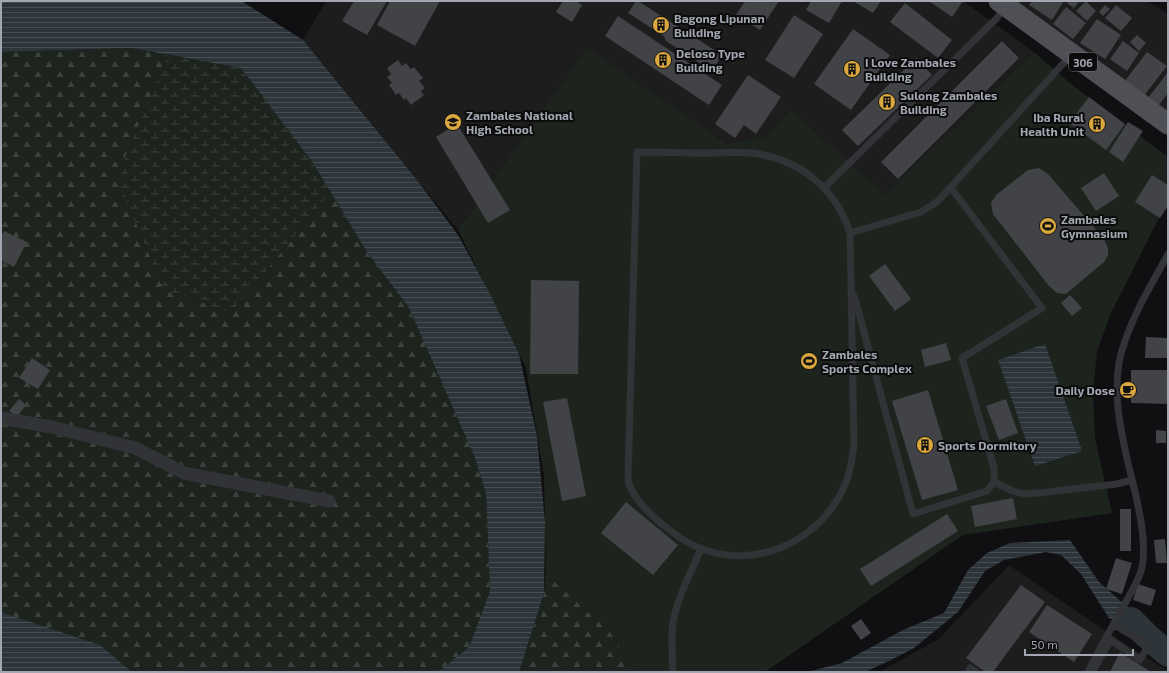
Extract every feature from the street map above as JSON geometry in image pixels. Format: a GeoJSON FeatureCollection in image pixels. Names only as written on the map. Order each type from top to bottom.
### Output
{"type":"FeatureCollection","features":[{"type":"Feature","properties":{"kind":"main road","name":"306"},"geometry":{"type":"LineString","coordinates":[[1002,4],[1168,124]]}},
{"type":"Feature","properties":{"kind":"street"},"geometry":{"type":"LineString","coordinates":[[1,418],[52,427],[135,448],[184,473],[329,501]]}},
{"type":"Feature","properties":{"kind":"lane"},"geometry":{"type":"LineString","coordinates":[[824,188],[997,18],[1002,4]]}},
{"type":"Feature","properties":{"kind":"lane"},"geometry":{"type":"LineString","coordinates":[[850,233],[921,212],[938,202],[1072,54]]}},
{"type":"Feature","properties":{"kind":"lane"},"geometry":{"type":"LineString","coordinates":[[637,152],[752,153],[777,159],[801,170],[820,183],[835,201],[846,219],[850,233],[854,444],[852,465],[846,485],[834,505],[817,526],[803,537],[786,546],[769,552],[751,555],[718,554],[701,549],[676,535],[652,516],[630,490],[628,480],[637,152]]}},
{"type":"Feature","properties":{"kind":"lane"},"geometry":{"type":"LineString","coordinates":[[851,283],[913,514],[987,491],[994,482],[994,468],[962,358],[1042,308],[951,188]]}},
{"type":"Feature","properties":{"kind":"lane"},"geometry":{"type":"LineString","coordinates":[[1089,670],[1137,582],[1143,562],[1143,538],[1120,427],[1118,394],[1119,368],[1124,342],[1132,322],[1168,254]]}},
{"type":"Feature","properties":{"kind":"lane"},"geometry":{"type":"LineString","coordinates":[[994,482],[1013,492],[1023,494],[1102,486],[1132,480]]}},
{"type":"Feature","properties":{"kind":"lane"},"geometry":{"type":"LineString","coordinates":[[673,672],[671,648],[674,622],[682,592],[701,549]]}},
{"type":"Feature","properties":{"kind":"lane"},"geometry":{"type":"LineString","coordinates":[[1089,670],[1094,669],[1111,640],[1140,660],[1149,645],[1115,623]]}},
{"type":"Feature","properties":{"kind":"lane"},"geometry":{"type":"LineString","coordinates":[[968,672],[970,668],[976,672]]}},
{"type":"Feature","properties":{"kind":"shaded area"},"geometry":{"type":"Polygon","coordinates":[[[1,1],[243,2],[303,40],[417,180],[458,235],[489,292],[519,354],[537,436],[545,522],[544,593],[519,672],[438,672],[469,647],[490,591],[486,493],[475,458],[409,308],[367,252],[313,163],[241,68],[131,48],[1,52],[1,1]]]}},
{"type":"Feature","properties":{"kind":"shaded area","name":"Zambales National High School"},"geometry":{"type":"Polygon","coordinates":[[[326,1],[963,1],[1034,52],[885,196],[790,109],[767,136],[727,144],[587,49],[458,230],[303,40],[326,1]]]}},
{"type":"Feature","properties":{"kind":"shaded area"},"geometry":{"type":"Polygon","coordinates":[[[999,1],[1147,1],[1168,14],[1168,124],[999,1]]]}},
{"type":"Feature","properties":{"kind":"shaded area"},"geometry":{"type":"Polygon","coordinates":[[[1045,344],[1082,451],[1035,466],[998,360],[1045,344]]]}},
{"type":"Feature","properties":{"kind":"shaded area"},"geometry":{"type":"Polygon","coordinates":[[[1070,540],[1099,582],[1142,620],[1157,645],[1134,629],[1109,618],[1081,574],[1061,555],[1046,552],[1004,560],[985,571],[958,612],[914,648],[891,660],[865,672],[807,672],[842,663],[903,630],[944,613],[968,570],[987,553],[1010,543],[1070,540]]]}},
{"type":"Feature","properties":{"kind":"shaded area"},"geometry":{"type":"Polygon","coordinates":[[[1009,565],[1168,672],[879,672],[939,639],[1009,565]]]}},
{"type":"Feature","properties":{"kind":"shaded area"},"geometry":{"type":"Polygon","coordinates":[[[1,612],[100,645],[132,672],[1,672],[1,612]]]}},
{"type":"Feature","properties":{"kind":"green space"},"geometry":{"type":"Polygon","coordinates":[[[131,48],[168,55],[117,177],[231,313],[331,192],[367,252],[409,308],[475,458],[486,493],[490,591],[469,647],[438,672],[132,672],[100,645],[1,612],[1,52],[131,48]]]}},
{"type":"Feature","properties":{"kind":"green space","name":"Zambales Sports Complex"},"geometry":{"type":"Polygon","coordinates":[[[587,48],[727,144],[767,136],[790,109],[885,195],[1034,52],[1071,84],[1168,157],[1168,200],[1111,313],[1097,351],[1093,393],[1095,438],[1112,513],[963,535],[765,672],[636,672],[610,632],[546,574],[544,475],[526,368],[458,230],[587,48]]]}},
{"type":"Feature","properties":{"kind":"green space"},"geometry":{"type":"Polygon","coordinates":[[[168,55],[241,68],[313,163],[331,192],[231,313],[163,289],[117,177],[168,55]]]}},
{"type":"Feature","properties":{"kind":"green space"},"geometry":{"type":"Polygon","coordinates":[[[546,574],[610,632],[636,672],[519,672],[544,593],[546,574]]]}},
{"type":"Feature","properties":{"kind":"building"},"geometry":{"type":"Polygon","coordinates":[[[354,1],[387,1],[367,35],[342,21],[354,1]]]}},
{"type":"Feature","properties":{"kind":"building"},"geometry":{"type":"Polygon","coordinates":[[[390,1],[440,1],[415,46],[377,25],[390,1]]]}},
{"type":"Feature","properties":{"kind":"building"},"geometry":{"type":"Polygon","coordinates":[[[563,1],[576,1],[582,5],[572,22],[556,12],[563,1]]]}},
{"type":"Feature","properties":{"kind":"building","name":"Bagong Lipunan Building"},"geometry":{"type":"Polygon","coordinates":[[[636,1],[722,55],[712,71],[666,41],[664,36],[628,13],[636,1]]]}},
{"type":"Feature","properties":{"kind":"building"},"geometry":{"type":"Polygon","coordinates":[[[745,1],[779,1],[760,30],[736,15],[745,1]]]}},
{"type":"Feature","properties":{"kind":"building"},"geometry":{"type":"Polygon","coordinates":[[[811,1],[842,1],[829,23],[806,10],[811,1]]]}},
{"type":"Feature","properties":{"kind":"building"},"geometry":{"type":"Polygon","coordinates":[[[853,1],[881,1],[873,13],[853,1]]]}},
{"type":"Feature","properties":{"kind":"building"},"geometry":{"type":"Polygon","coordinates":[[[929,1],[963,1],[952,17],[929,1]]]}},
{"type":"Feature","properties":{"kind":"building"},"geometry":{"type":"Polygon","coordinates":[[[1032,1],[1064,1],[1052,20],[1029,5],[1032,1]]]}},
{"type":"Feature","properties":{"kind":"building"},"geometry":{"type":"Polygon","coordinates":[[[1069,1],[1080,1],[1074,8],[1067,3],[1069,1]]]}},
{"type":"Feature","properties":{"kind":"building"},"geometry":{"type":"Polygon","coordinates":[[[1086,1],[1096,11],[1087,21],[1076,11],[1086,1]]]}},
{"type":"Feature","properties":{"kind":"building"},"geometry":{"type":"Polygon","coordinates":[[[905,3],[952,40],[938,58],[890,22],[905,3]]]}},
{"type":"Feature","properties":{"kind":"building"},"geometry":{"type":"Polygon","coordinates":[[[1105,5],[1110,9],[1103,16],[1099,12],[1105,5]]]}},
{"type":"Feature","properties":{"kind":"building"},"geometry":{"type":"Polygon","coordinates":[[[1116,5],[1132,18],[1121,31],[1105,18],[1116,5]]]}},
{"type":"Feature","properties":{"kind":"building"},"geometry":{"type":"Polygon","coordinates":[[[1066,7],[1086,23],[1073,39],[1053,24],[1066,7]]]}},
{"type":"Feature","properties":{"kind":"building"},"geometry":{"type":"Polygon","coordinates":[[[794,15],[823,34],[794,78],[765,60],[794,15]]]}},
{"type":"Feature","properties":{"kind":"building","name":"Deloso Type Building"},"geometry":{"type":"Polygon","coordinates":[[[618,16],[722,85],[709,105],[605,36],[618,16]]]}},
{"type":"Feature","properties":{"kind":"building"},"geometry":{"type":"Polygon","coordinates":[[[1097,19],[1121,35],[1105,59],[1080,43],[1097,19]]]}},
{"type":"Feature","properties":{"kind":"building","name":"I Love Zambales Building"},"geometry":{"type":"Polygon","coordinates":[[[853,29],[890,55],[851,110],[814,84],[853,29]]]}},
{"type":"Feature","properties":{"kind":"building"},"geometry":{"type":"Polygon","coordinates":[[[1137,35],[1146,43],[1139,51],[1130,42],[1137,35]]]}},
{"type":"Feature","properties":{"kind":"building"},"geometry":{"type":"Polygon","coordinates":[[[1002,41],[1019,58],[898,179],[881,162],[1002,41]]]}},
{"type":"Feature","properties":{"kind":"building"},"geometry":{"type":"Polygon","coordinates":[[[1123,41],[1139,53],[1127,71],[1110,59],[1123,41]]]}},
{"type":"Feature","properties":{"kind":"building"},"geometry":{"type":"Polygon","coordinates":[[[1147,52],[1167,66],[1143,97],[1124,82],[1147,52]]]}},
{"type":"Feature","properties":{"kind":"building","name":"Sulong Zambales Building"},"geometry":{"type":"Polygon","coordinates":[[[916,58],[932,75],[858,146],[842,130],[916,58]]]}},
{"type":"Feature","properties":{"kind":"building"},"geometry":{"type":"Polygon","coordinates":[[[398,60],[402,66],[406,63],[411,69],[414,67],[423,78],[419,81],[425,88],[421,91],[424,95],[411,105],[406,98],[404,100],[399,93],[396,95],[389,85],[392,83],[387,77],[391,74],[387,68],[398,60]]]}},
{"type":"Feature","properties":{"kind":"building"},"geometry":{"type":"Polygon","coordinates":[[[1168,72],[1168,93],[1158,106],[1148,98],[1168,72]]]}},
{"type":"Feature","properties":{"kind":"building"},"geometry":{"type":"Polygon","coordinates":[[[748,75],[781,97],[756,134],[744,125],[735,138],[715,124],[748,75]]]}},
{"type":"Feature","properties":{"kind":"building","name":"Iba Rural Health Unit"},"geometry":{"type":"Polygon","coordinates":[[[1089,97],[1125,124],[1106,150],[1069,123],[1089,97]]]}},
{"type":"Feature","properties":{"kind":"building"},"geometry":{"type":"Polygon","coordinates":[[[1128,122],[1143,131],[1123,162],[1109,152],[1128,122]]]}},
{"type":"Feature","properties":{"kind":"building"},"geometry":{"type":"Polygon","coordinates":[[[457,124],[510,210],[488,223],[436,137],[457,124]]]}},
{"type":"Feature","properties":{"kind":"building","name":"Zambales Gymnasium"},"geometry":{"type":"Polygon","coordinates":[[[1039,168],[1048,174],[1104,239],[1108,248],[1108,255],[1104,262],[1066,294],[1057,293],[1049,286],[993,214],[991,203],[996,195],[1028,170],[1039,168]]]}},
{"type":"Feature","properties":{"kind":"building"},"geometry":{"type":"Polygon","coordinates":[[[1104,173],[1119,196],[1096,211],[1081,188],[1104,173]]]}},
{"type":"Feature","properties":{"kind":"building"},"geometry":{"type":"Polygon","coordinates":[[[1152,175],[1168,185],[1168,206],[1160,218],[1135,202],[1152,175]]]}},
{"type":"Feature","properties":{"kind":"building"},"geometry":{"type":"Polygon","coordinates":[[[4,231],[27,242],[14,267],[1,260],[1,237],[4,231]]]}},
{"type":"Feature","properties":{"kind":"building"},"geometry":{"type":"Polygon","coordinates":[[[885,264],[911,299],[895,311],[869,276],[885,264]]]}},
{"type":"Feature","properties":{"kind":"building"},"geometry":{"type":"Polygon","coordinates":[[[531,280],[579,281],[578,374],[530,374],[531,280]]]}},
{"type":"Feature","properties":{"kind":"building"},"geometry":{"type":"Polygon","coordinates":[[[1070,295],[1082,308],[1072,316],[1061,303],[1070,295]]]}},
{"type":"Feature","properties":{"kind":"building"},"geometry":{"type":"Polygon","coordinates":[[[1146,337],[1168,338],[1168,358],[1145,358],[1146,337]]]}},
{"type":"Feature","properties":{"kind":"building"},"geometry":{"type":"Polygon","coordinates":[[[946,343],[951,360],[925,367],[921,350],[946,343]]]}},
{"type":"Feature","properties":{"kind":"building"},"geometry":{"type":"Polygon","coordinates":[[[32,358],[50,370],[38,389],[19,378],[32,358]]]}},
{"type":"Feature","properties":{"kind":"building"},"geometry":{"type":"Polygon","coordinates":[[[1131,370],[1168,370],[1168,404],[1131,403],[1131,370]]]}},
{"type":"Feature","properties":{"kind":"building","name":"Sports Dormitory"},"geometry":{"type":"Polygon","coordinates":[[[928,390],[958,490],[922,500],[892,401],[928,390]]]}},
{"type":"Feature","properties":{"kind":"building"},"geometry":{"type":"Polygon","coordinates":[[[567,398],[586,496],[562,501],[543,402],[567,398]]]}},
{"type":"Feature","properties":{"kind":"building"},"geometry":{"type":"Polygon","coordinates":[[[19,399],[26,405],[17,417],[9,411],[19,399]]]}},
{"type":"Feature","properties":{"kind":"building"},"geometry":{"type":"Polygon","coordinates":[[[1006,399],[1018,433],[999,440],[986,406],[1006,399]]]}},
{"type":"Feature","properties":{"kind":"building"},"geometry":{"type":"Polygon","coordinates":[[[1156,430],[1166,431],[1166,443],[1156,443],[1156,430]]]}},
{"type":"Feature","properties":{"kind":"building"},"geometry":{"type":"Polygon","coordinates":[[[1013,498],[1017,519],[975,527],[971,506],[1013,498]]]}},
{"type":"Feature","properties":{"kind":"building"},"geometry":{"type":"Polygon","coordinates":[[[626,502],[678,545],[653,575],[601,533],[626,502]]]}},
{"type":"Feature","properties":{"kind":"building"},"geometry":{"type":"Polygon","coordinates":[[[1120,509],[1131,509],[1131,551],[1120,551],[1120,509]]]}},
{"type":"Feature","properties":{"kind":"building"},"geometry":{"type":"Polygon","coordinates":[[[947,514],[958,531],[871,586],[860,569],[947,514]]]}},
{"type":"Feature","properties":{"kind":"building"},"geometry":{"type":"Polygon","coordinates":[[[1165,539],[1167,563],[1156,563],[1154,540],[1165,539]]]}},
{"type":"Feature","properties":{"kind":"building"},"geometry":{"type":"Polygon","coordinates":[[[1116,558],[1132,563],[1122,594],[1106,589],[1116,558]]]}},
{"type":"Feature","properties":{"kind":"building"},"geometry":{"type":"Polygon","coordinates":[[[1138,584],[1156,590],[1151,606],[1133,600],[1138,584]]]}},
{"type":"Feature","properties":{"kind":"building"},"geometry":{"type":"Polygon","coordinates":[[[1021,585],[1045,602],[993,672],[985,672],[966,658],[1021,585]]]}},
{"type":"Feature","properties":{"kind":"building"},"geometry":{"type":"Polygon","coordinates":[[[1047,605],[1092,634],[1074,662],[1029,632],[1047,605]]]}},
{"type":"Feature","properties":{"kind":"building"},"geometry":{"type":"Polygon","coordinates":[[[861,619],[871,633],[861,640],[851,626],[861,619]]]}},
{"type":"Feature","properties":{"kind":"building"},"geometry":{"type":"Polygon","coordinates":[[[1120,652],[1137,663],[1151,672],[1110,672],[1120,652]]]}},
{"type":"Feature","properties":{"kind":"waterway"},"geometry":{"type":"LineString","coordinates":[[1131,620],[1168,654]]}},
{"type":"Feature","properties":{"kind":"place","name":"Bagong Lipunan Building"},"geometry":{"type":"Point","coordinates":[661,25]}},
{"type":"Feature","properties":{"kind":"place","name":"Deloso Type Building"},"geometry":{"type":"Point","coordinates":[663,60]}},
{"type":"Feature","properties":{"kind":"place","name":"I Love Zambales Building"},"geometry":{"type":"Point","coordinates":[852,69]}},
{"type":"Feature","properties":{"kind":"place","name":"Sulong Zambales Building"},"geometry":{"type":"Point","coordinates":[887,102]}},
{"type":"Feature","properties":{"kind":"place","name":"Zambales National High School"},"geometry":{"type":"Point","coordinates":[453,122]}},
{"type":"Feature","properties":{"kind":"place","name":"Iba Rural Health Unit"},"geometry":{"type":"Point","coordinates":[1097,124]}},
{"type":"Feature","properties":{"kind":"place","name":"Zambales Gymnasium"},"geometry":{"type":"Point","coordinates":[1048,226]}},
{"type":"Feature","properties":{"kind":"place","name":"Zambales Sports Complex"},"geometry":{"type":"Point","coordinates":[809,361]}},
{"type":"Feature","properties":{"kind":"place","name":"Daily Dose"},"geometry":{"type":"Point","coordinates":[1128,390]}},
{"type":"Feature","properties":{"kind":"place","name":"Sports Dormitory"},"geometry":{"type":"Point","coordinates":[925,445]}}]}
